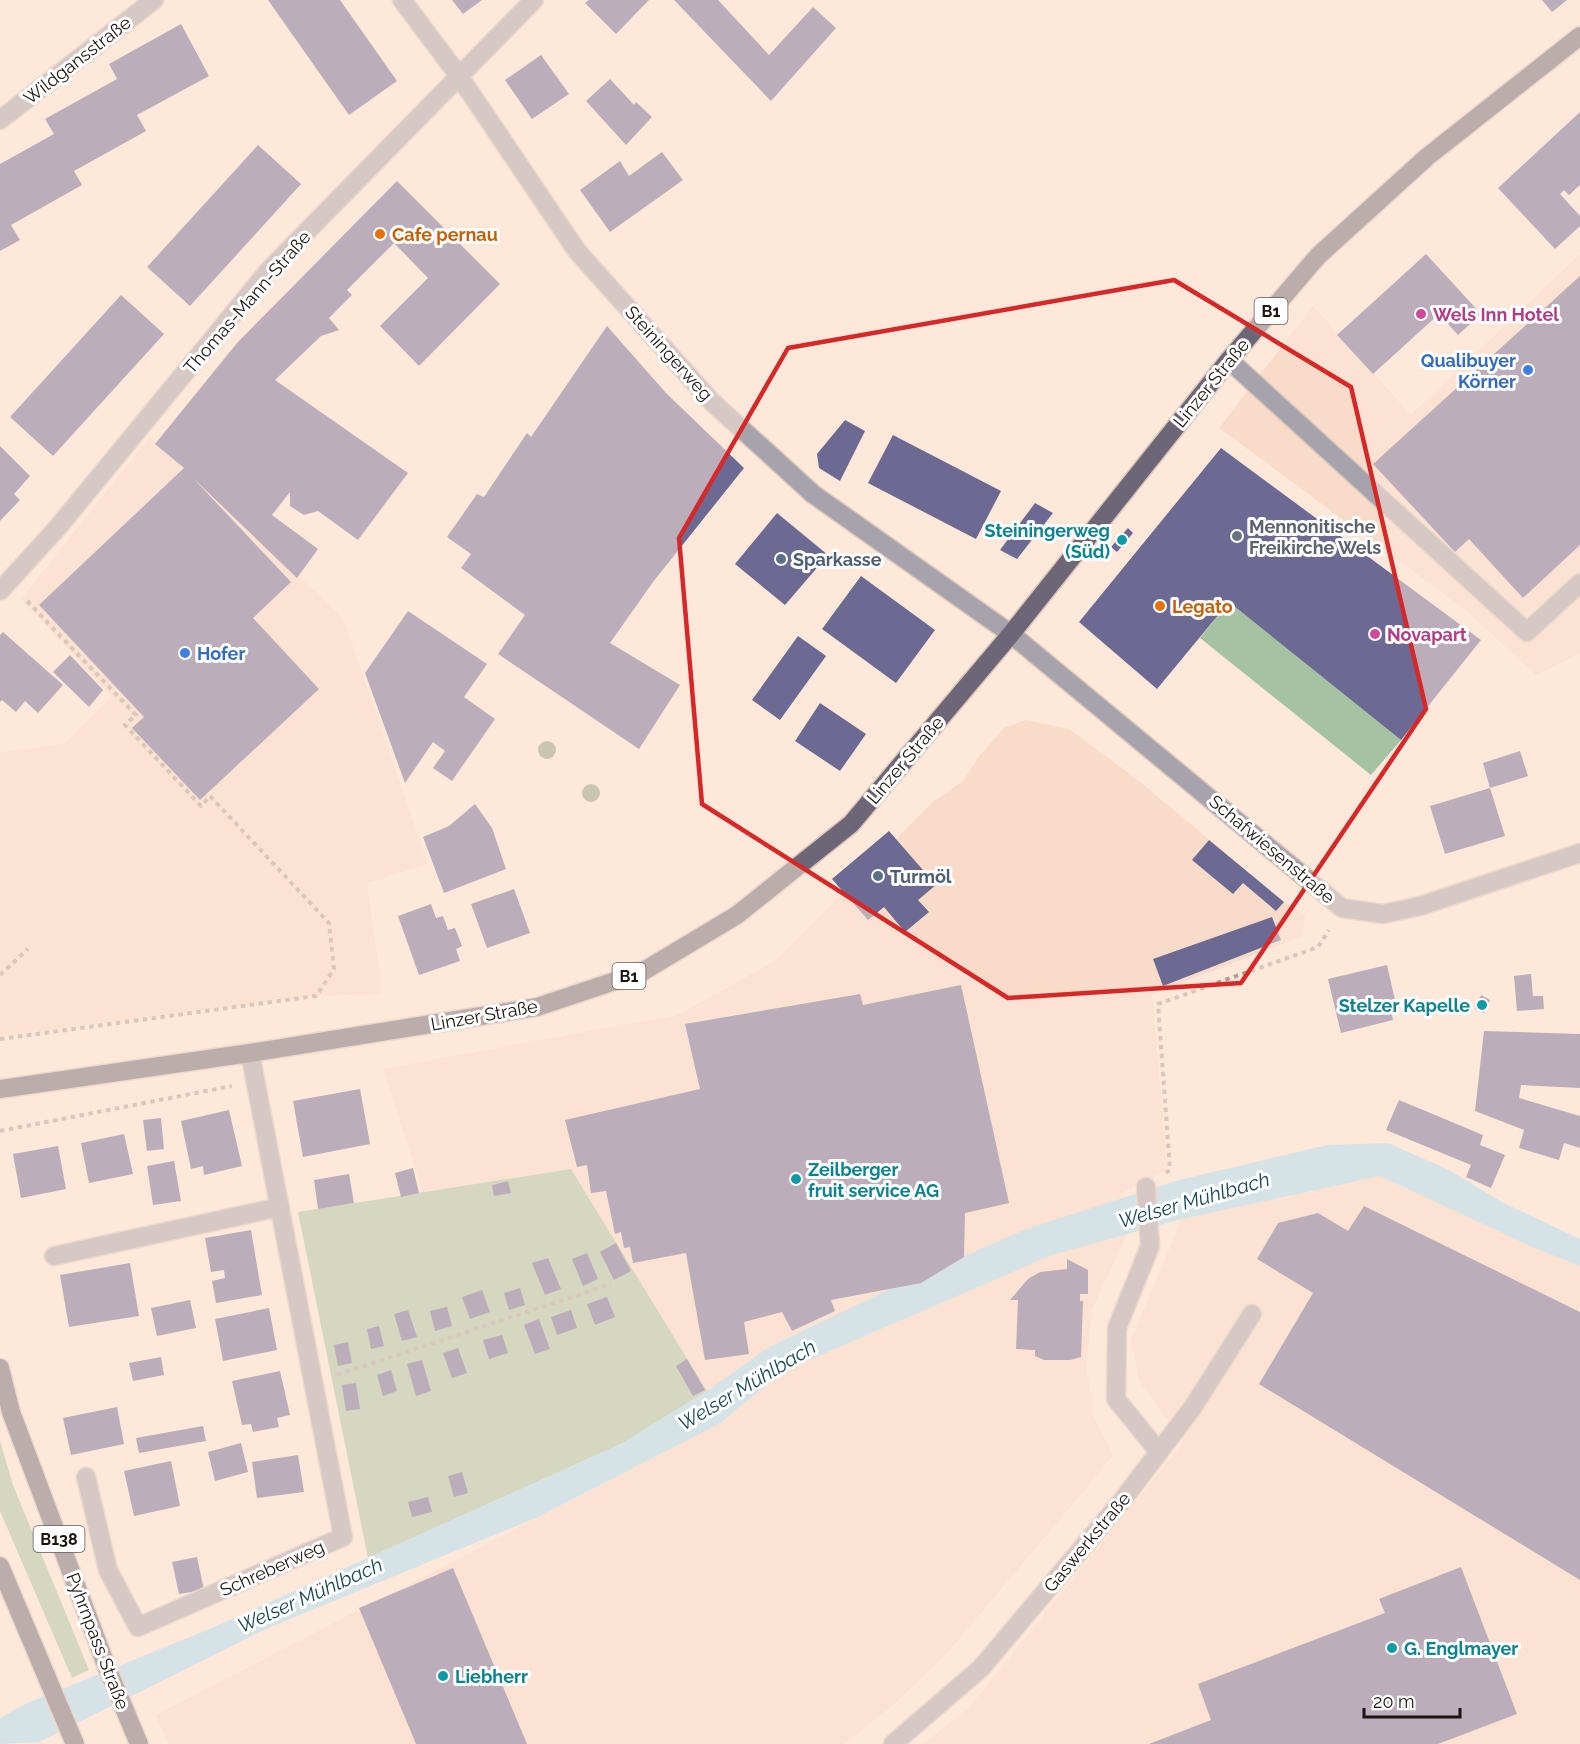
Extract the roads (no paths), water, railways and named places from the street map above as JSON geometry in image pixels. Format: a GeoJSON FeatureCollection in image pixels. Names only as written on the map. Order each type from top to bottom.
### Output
{"type":"FeatureCollection","features":[{"type":"Feature","properties":{"kind":"main road","name":"Linzer Straße"},"geometry":{"type":"LineString","coordinates":[[0,1089],[250,1053],[537,1007],[642,972],[736,915],[850,824],[1011,634],[1229,360],[1318,256],[1426,156],[1580,36]]}},
{"type":"Feature","properties":{"kind":"main road","name":"Pyhrnpass Straße"},"geometry":{"type":"LineString","coordinates":[[0,1368],[11,1412],[106,1665],[139,1744]]}},
{"type":"Feature","properties":{"kind":"main road"},"geometry":{"type":"LineString","coordinates":[[0,1566],[75,1744]]}},
{"type":"Feature","properties":{"kind":"street","name":"Wildgansstraße"},"geometry":{"type":"LineString","coordinates":[[0,120],[154,0]]}},
{"type":"Feature","properties":{"kind":"street","name":"Steiningerweg"},"geometry":{"type":"LineString","coordinates":[[402,0],[459,76],[578,251],[712,402],[813,494],[1011,634]]}},
{"type":"Feature","properties":{"kind":"street","name":"Thomas-Mann-Straße"},"geometry":{"type":"LineString","coordinates":[[4,587],[59,526],[270,269],[534,0]]}},
{"type":"Feature","properties":{"kind":"street"},"geometry":{"type":"LineString","coordinates":[[1229,360],[1527,632],[1580,583]]}},
{"type":"Feature","properties":{"kind":"street","name":"Schafwiesenstraße"},"geometry":{"type":"LineString","coordinates":[[1011,634],[1342,908],[1383,914],[1420,906],[1580,853]]}},
{"type":"Feature","properties":{"kind":"street","name":"Schreberweg"},"geometry":{"type":"LineString","coordinates":[[86,1477],[108,1570],[138,1627],[343,1537],[250,1053]]}},
{"type":"Feature","properties":{"kind":"street"},"geometry":{"type":"LineString","coordinates":[[1146,1187],[1150,1246],[1117,1328],[1116,1399],[1159,1452]]}},
{"type":"Feature","properties":{"kind":"street"},"geometry":{"type":"LineString","coordinates":[[54,1256],[280,1207]]}},
{"type":"Feature","properties":{"kind":"street","name":"Gaswerkstraße"},"geometry":{"type":"LineString","coordinates":[[893,1744],[981,1668],[1121,1502],[1193,1407],[1252,1314]]}},
{"type":"Feature","properties":{"kind":"water","name":"Welser Mühlbach"},"geometry":{"type":"Polygon","coordinates":[[[1388,1143],[1449,1170],[1502,1202],[1580,1239],[1580,1266],[1532,1247],[1380,1176],[1182,1219],[1052,1255],[784,1371],[719,1424],[538,1517],[266,1629],[39,1742],[0,1744],[0,1718],[25,1704],[212,1628],[621,1444],[707,1391],[769,1347],[890,1289],[1026,1229],[1179,1180],[1327,1145],[1388,1143]]]}},
{"type":"Feature","properties":{"kind":"place","name":"Cafe pernau"},"geometry":{"type":"Point","coordinates":[380,234]}},
{"type":"Feature","properties":{"kind":"place","name":"Wels Inn Hotel"},"geometry":{"type":"Point","coordinates":[1421,314]}},
{"type":"Feature","properties":{"kind":"place","name":"Qualibuyer Körner"},"geometry":{"type":"Point","coordinates":[1528,370]}},
{"type":"Feature","properties":{"kind":"place","name":"Mennonitische Freikirche Wels"},"geometry":{"type":"Point","coordinates":[1237,536]}},
{"type":"Feature","properties":{"kind":"place","name":"Steiningerweg (Süd)"},"geometry":{"type":"Point","coordinates":[1122,540]}},
{"type":"Feature","properties":{"kind":"place","name":"Sparkasse"},"geometry":{"type":"Point","coordinates":[781,559]}},
{"type":"Feature","properties":{"kind":"place","name":"Legato"},"geometry":{"type":"Point","coordinates":[1160,606]}},
{"type":"Feature","properties":{"kind":"place","name":"Novapart"},"geometry":{"type":"Point","coordinates":[1375,634]}},
{"type":"Feature","properties":{"kind":"place","name":"Hofer"},"geometry":{"type":"Point","coordinates":[185,653]}},
{"type":"Feature","properties":{"kind":"place","name":"Turmöl"},"geometry":{"type":"Point","coordinates":[878,876]}},
{"type":"Feature","properties":{"kind":"place","name":"Stelzer Kapelle"},"geometry":{"type":"Point","coordinates":[1482,1005]}},
{"type":"Feature","properties":{"kind":"place","name":"Zeilberger fruit service AG"},"geometry":{"type":"Point","coordinates":[796,1179]}},
{"type":"Feature","properties":{"kind":"place","name":"G. Englmayer"},"geometry":{"type":"Point","coordinates":[1392,1648]}},
{"type":"Feature","properties":{"kind":"place","name":"Liebherr"},"geometry":{"type":"Point","coordinates":[443,1676]}}]}
